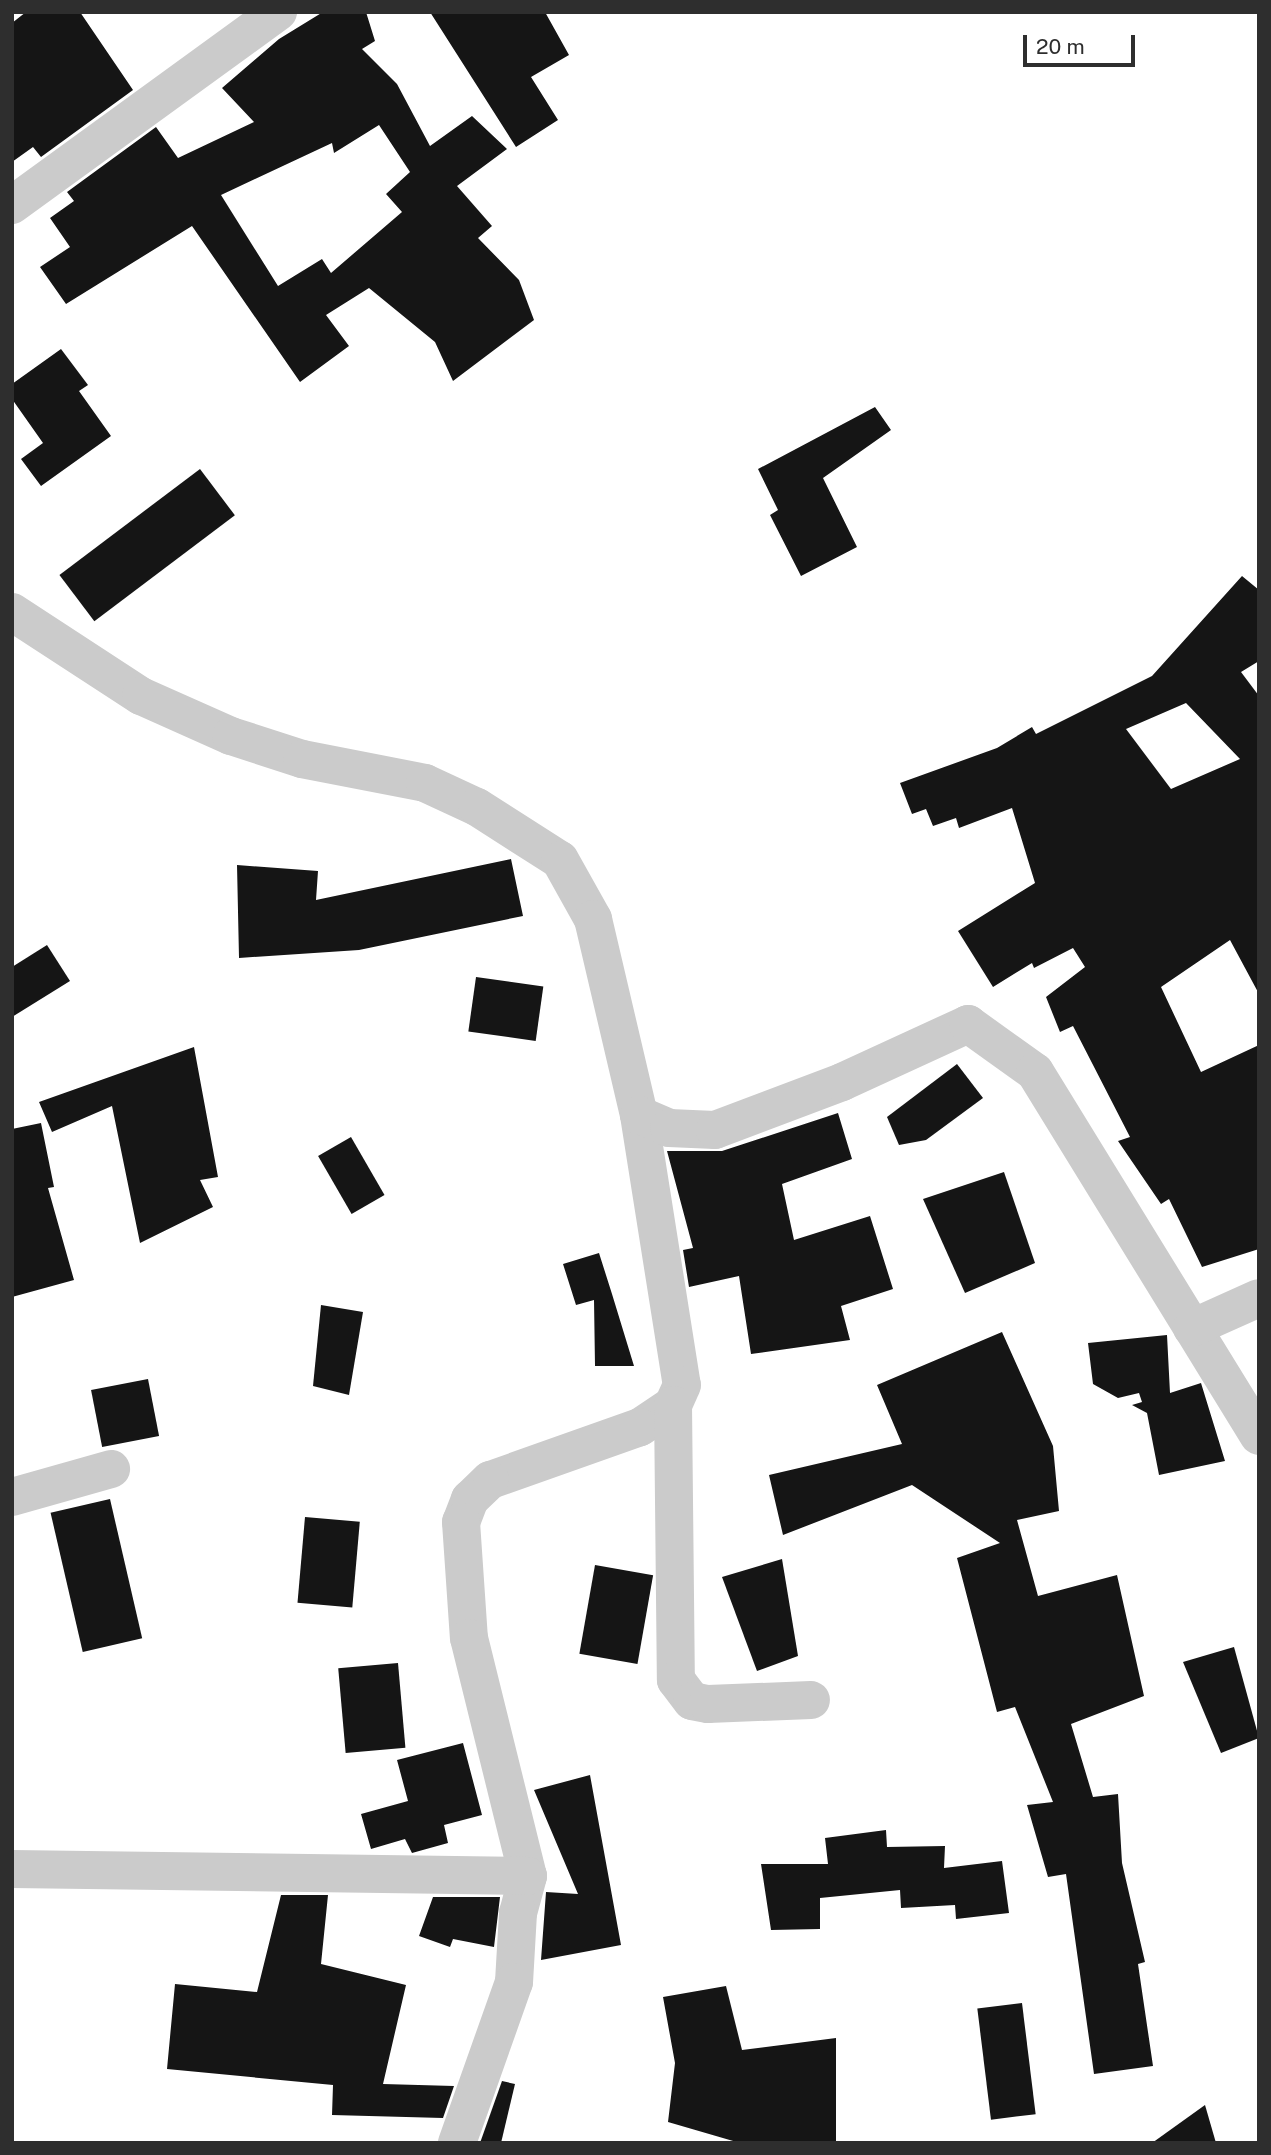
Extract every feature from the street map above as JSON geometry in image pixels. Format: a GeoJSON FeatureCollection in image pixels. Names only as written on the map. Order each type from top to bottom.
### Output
{"type":"FeatureCollection","features":[{"type":"Feature","properties":{"kind":"street"},"geometry":{"type":"LineString","coordinates":[[12,205],[278,12]]}},
{"type":"Feature","properties":{"kind":"street"},"geometry":{"type":"LineString","coordinates":[[12,612],[141,696],[302,759],[425,783],[560,860],[593,919],[639,1115],[683,1368],[673,1405],[676,1680],[692,1701],[708,1704],[811,1700]]}},
{"type":"Feature","properties":{"kind":"street"},"geometry":{"type":"LineString","coordinates":[[639,1115],[669,1128],[715,1130],[842,1082],[968,1024],[1035,1072],[1259,1436]]}},
{"type":"Feature","properties":{"kind":"street"},"geometry":{"type":"LineString","coordinates":[[1192,1328],[1259,1298]]}},
{"type":"Feature","properties":{"kind":"street"},"geometry":{"type":"LineString","coordinates":[[457,2143],[477,2072],[514,1982],[518,1913],[528,1876],[469,1638],[461,1522],[470,1499],[502,1474],[640,1427],[673,1405]]}},
{"type":"Feature","properties":{"kind":"street"},"geometry":{"type":"LineString","coordinates":[[12,1497],[111,1469]]}},
{"type":"Feature","properties":{"kind":"street"},"geometry":{"type":"LineString","coordinates":[[12,1869],[528,1876]]}},
{"type":"Feature","properties":{"kind":"building"},"geometry":{"type":"Polygon","coordinates":[[[26,12],[80,12],[133,90],[41,157],[33,147],[12,162],[12,23],[26,12]]]}},
{"type":"Feature","properties":{"kind":"building"},"geometry":{"type":"Polygon","coordinates":[[[323,12],[366,12],[375,41],[362,49],[397,84],[430,146],[472,116],[507,149],[457,186],[492,226],[478,238],[519,280],[534,320],[453,381],[435,342],[369,288],[326,315],[349,346],[300,382],[192,226],[66,304],[40,267],[70,247],[50,218],[74,201],[67,192],[156,127],[178,158],[254,122],[222,88],[279,39],[323,12]],[[379,125],[334,153],[332,143],[221,195],[278,286],[322,259],[331,273],[402,212],[386,194],[410,172],[379,125]]]}},
{"type":"Feature","properties":{"kind":"building"},"geometry":{"type":"Polygon","coordinates":[[[430,12],[545,12],[569,55],[531,77],[558,120],[516,147],[430,12]]]}},
{"type":"Feature","properties":{"kind":"building"},"geometry":{"type":"Polygon","coordinates":[[[61,349],[88,385],[79,391],[111,436],[41,486],[21,459],[43,443],[12,399],[12,384],[61,349]]]}},
{"type":"Feature","properties":{"kind":"building"},"geometry":{"type":"Polygon","coordinates":[[[875,407],[891,430],[823,478],[857,547],[801,576],[770,515],[778,510],[758,469],[875,407]]]}},
{"type":"Feature","properties":{"kind":"building"},"geometry":{"type":"Polygon","coordinates":[[[200,469],[235,515],[94,621],[59,575],[200,469]]]}},
{"type":"Feature","properties":{"kind":"building"},"geometry":{"type":"Polygon","coordinates":[[[1242,576],[1259,590],[1259,661],[1241,672],[1259,696],[1259,994],[1230,940],[1161,987],[1201,1072],[1259,1045],[1259,1249],[1202,1267],[1169,1199],[1161,1204],[1118,1141],[1130,1137],[1073,1026],[1060,1032],[1046,997],[1085,967],[1073,948],[1034,968],[1032,963],[993,987],[958,931],[1035,883],[1012,808],[959,828],[956,818],[933,826],[926,809],[912,814],[900,783],[997,748],[1032,727],[1036,734],[1152,676],[1242,576]],[[1186,703],[1126,729],[1171,789],[1240,759],[1186,703]]]}},
{"type":"Feature","properties":{"kind":"building"},"geometry":{"type":"Polygon","coordinates":[[[511,859],[523,916],[359,950],[239,958],[237,865],[318,871],[316,900],[511,859]]]}},
{"type":"Feature","properties":{"kind":"building"},"geometry":{"type":"Polygon","coordinates":[[[47,945],[70,981],[12,1017],[12,967],[47,945]]]}},
{"type":"Feature","properties":{"kind":"building"},"geometry":{"type":"Polygon","coordinates":[[[476,977],[543,986],[536,1041],[468,1031],[476,977]]]}},
{"type":"Feature","properties":{"kind":"building"},"geometry":{"type":"Polygon","coordinates":[[[194,1047],[218,1177],[200,1180],[213,1207],[140,1243],[112,1106],[52,1132],[39,1102],[194,1047]]]}},
{"type":"Feature","properties":{"kind":"building"},"geometry":{"type":"Polygon","coordinates":[[[957,1064],[983,1098],[926,1140],[899,1145],[887,1117],[957,1064]]]}},
{"type":"Feature","properties":{"kind":"building"},"geometry":{"type":"Polygon","coordinates":[[[838,1113],[852,1159],[782,1184],[794,1240],[870,1216],[893,1289],[841,1306],[850,1340],[751,1354],[739,1276],[689,1287],[683,1250],[693,1248],[667,1151],[722,1151],[838,1113]]]}},
{"type":"Feature","properties":{"kind":"building"},"geometry":{"type":"Polygon","coordinates":[[[41,1123],[54,1187],[48,1188],[74,1280],[12,1297],[12,1129],[41,1123]]]}},
{"type":"Feature","properties":{"kind":"building"},"geometry":{"type":"Polygon","coordinates":[[[351,1137],[384,1195],[352,1214],[318,1156],[351,1137]]]}},
{"type":"Feature","properties":{"kind":"building"},"geometry":{"type":"Polygon","coordinates":[[[1004,1172],[1035,1263],[965,1293],[923,1199],[1004,1172]]]}},
{"type":"Feature","properties":{"kind":"building"},"geometry":{"type":"Polygon","coordinates":[[[599,1253],[634,1366],[595,1366],[594,1300],[576,1305],[563,1264],[599,1253]]]}},
{"type":"Feature","properties":{"kind":"building"},"geometry":{"type":"Polygon","coordinates":[[[321,1305],[363,1312],[349,1395],[313,1386],[321,1305]]]}},
{"type":"Feature","properties":{"kind":"building"},"geometry":{"type":"Polygon","coordinates":[[[1002,1332],[1053,1446],[1059,1511],[1017,1520],[1038,1596],[1117,1575],[1144,1696],[1071,1724],[1093,1797],[1118,1794],[1122,1863],[1145,1962],[1138,1964],[1153,2066],[1094,2074],[1066,1874],[1048,1877],[1027,1805],[1053,1802],[1015,1707],[997,1712],[957,1558],[1000,1543],[912,1485],[783,1535],[769,1475],[902,1444],[877,1385],[1002,1332]]]}},
{"type":"Feature","properties":{"kind":"building"},"geometry":{"type":"Polygon","coordinates":[[[1167,1335],[1170,1393],[1201,1383],[1225,1461],[1159,1475],[1147,1413],[1132,1405],[1142,1402],[1139,1393],[1118,1398],[1093,1384],[1088,1343],[1167,1335]]]}},
{"type":"Feature","properties":{"kind":"building"},"geometry":{"type":"Polygon","coordinates":[[[148,1379],[159,1436],[102,1447],[91,1390],[148,1379]]]}},
{"type":"Feature","properties":{"kind":"building"},"geometry":{"type":"Polygon","coordinates":[[[110,1499],[142,1638],[83,1652],[51,1513],[110,1499]]]}},
{"type":"Feature","properties":{"kind":"building"},"geometry":{"type":"Polygon","coordinates":[[[305,1517],[360,1522],[352,1607],[298,1603],[305,1517]]]}},
{"type":"Feature","properties":{"kind":"building"},"geometry":{"type":"Polygon","coordinates":[[[782,1559],[798,1656],[757,1671],[722,1577],[782,1559]]]}},
{"type":"Feature","properties":{"kind":"building"},"geometry":{"type":"Polygon","coordinates":[[[595,1565],[653,1575],[637,1664],[579,1654],[595,1565]]]}},
{"type":"Feature","properties":{"kind":"building"},"geometry":{"type":"Polygon","coordinates":[[[1234,1647],[1259,1738],[1221,1753],[1183,1662],[1234,1647]]]}},
{"type":"Feature","properties":{"kind":"building"},"geometry":{"type":"Polygon","coordinates":[[[398,1663],[405,1748],[346,1753],[338,1668],[398,1663]]]}},
{"type":"Feature","properties":{"kind":"building"},"geometry":{"type":"Polygon","coordinates":[[[463,1743],[482,1815],[444,1825],[448,1843],[412,1853],[405,1839],[371,1849],[361,1814],[408,1801],[397,1760],[463,1743]]]}},
{"type":"Feature","properties":{"kind":"building"},"geometry":{"type":"Polygon","coordinates":[[[590,1775],[621,1945],[541,1960],[546,1892],[578,1894],[534,1790],[590,1775]]]}},
{"type":"Feature","properties":{"kind":"building"},"geometry":{"type":"Polygon","coordinates":[[[886,1830],[887,1847],[945,1846],[944,1868],[1002,1861],[1009,1913],[956,1919],[955,1905],[901,1908],[900,1890],[820,1898],[820,1929],[771,1930],[761,1864],[828,1864],[825,1838],[886,1830]]]}},
{"type":"Feature","properties":{"kind":"building"},"geometry":{"type":"Polygon","coordinates":[[[281,1895],[328,1895],[321,1964],[406,1985],[383,2084],[454,2086],[443,2118],[332,2115],[333,2085],[167,2069],[175,1984],[257,1992],[281,1895]]]}},
{"type":"Feature","properties":{"kind":"building"},"geometry":{"type":"Polygon","coordinates":[[[433,1897],[500,1897],[494,1947],[453,1939],[450,1947],[419,1936],[433,1897]]]}},
{"type":"Feature","properties":{"kind":"building"},"geometry":{"type":"Polygon","coordinates":[[[726,1986],[742,2050],[836,2038],[836,2143],[740,2143],[668,2122],[675,2063],[663,1997],[726,1986]]]}},
{"type":"Feature","properties":{"kind":"building"},"geometry":{"type":"Polygon","coordinates":[[[1022,2003],[1036,2114],[991,2120],[977,2008],[1022,2003]]]}},
{"type":"Feature","properties":{"kind":"building"},"geometry":{"type":"Polygon","coordinates":[[[502,2081],[515,2084],[501,2143],[480,2143],[502,2081]]]}},
{"type":"Feature","properties":{"kind":"building"},"geometry":{"type":"Polygon","coordinates":[[[1205,2105],[1216,2143],[1152,2143],[1205,2105]]]}}]}
